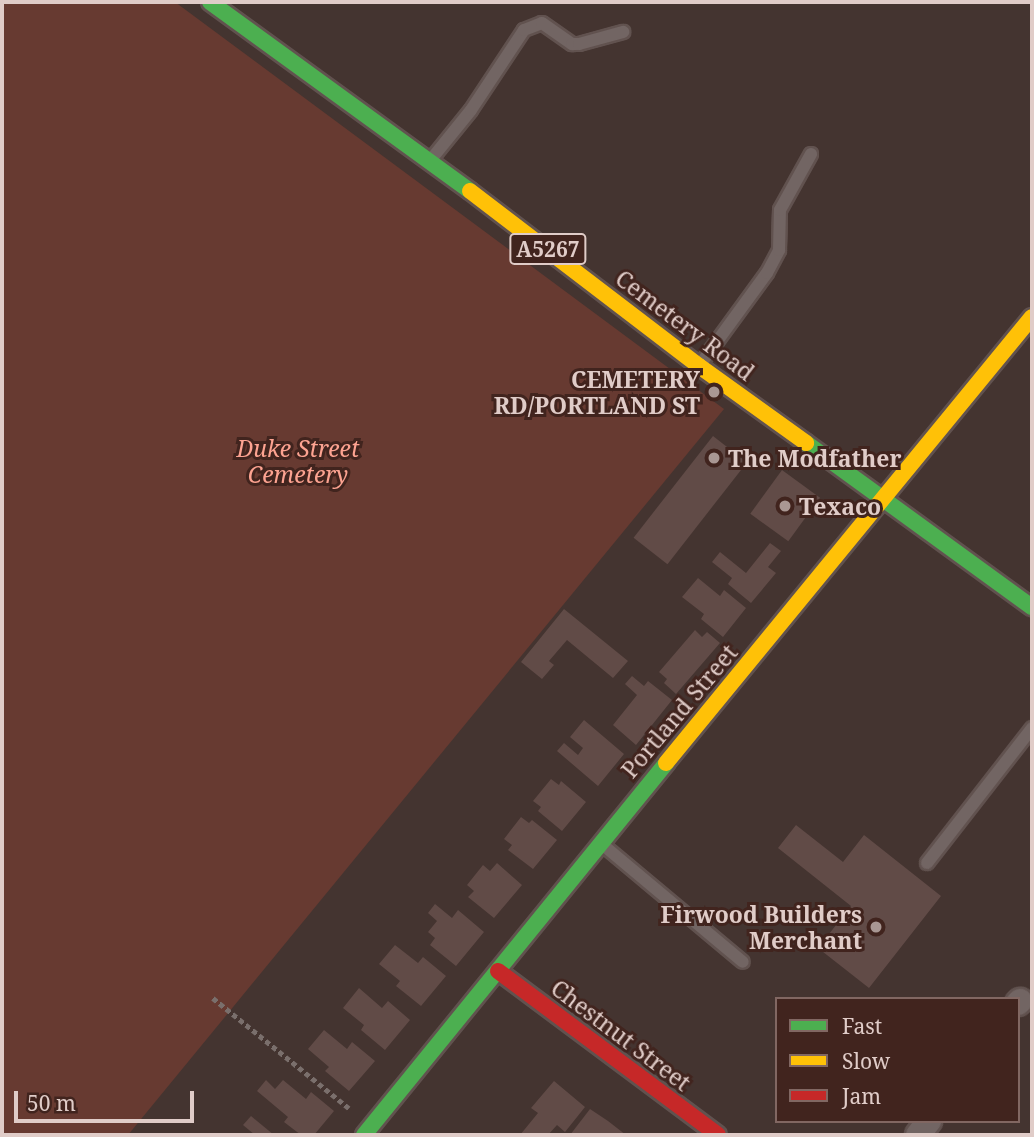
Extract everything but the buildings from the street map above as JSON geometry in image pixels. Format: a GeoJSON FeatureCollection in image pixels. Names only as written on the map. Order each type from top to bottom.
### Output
{"type":"FeatureCollection","features":[{"type":"Feature","properties":{"kind":"street","name":"Cemetery Road"},"geometry":{"type":"LineString","coordinates":[[210,2],[431,160],[699,366],[883,500],[1031,603]]}},
{"type":"Feature","properties":{"kind":"street","name":"Portland Street"},"geometry":{"type":"LineString","coordinates":[[368,1131],[600,843],[1032,317]]}},
{"type":"Feature","properties":{"kind":"street","name":"Chestnut Street"},"geometry":{"type":"LineString","coordinates":[[498,971],[718,1135]]}},
{"type":"Feature","properties":{"kind":"lane"},"geometry":{"type":"LineString","coordinates":[[431,160],[471,110],[524,30],[542,23],[572,44],[623,32]]}},
{"type":"Feature","properties":{"kind":"lane"},"geometry":{"type":"LineString","coordinates":[[699,366],[768,272],[779,250],[780,210],[811,154]]}},
{"type":"Feature","properties":{"kind":"lane"},"geometry":{"type":"LineString","coordinates":[[927,863],[1032,728]]}},
{"type":"Feature","properties":{"kind":"lane"},"geometry":{"type":"LineString","coordinates":[[600,843],[743,962]]}},
{"type":"Feature","properties":{"kind":"path"},"geometry":{"type":"LineString","coordinates":[[213,998],[368,1131]]}},
{"type":"Feature","properties":{"kind":"green space","name":"Duke Street Cemetery"},"geometry":{"type":"Polygon","coordinates":[[[2,2],[175,2],[724,409],[128,1135],[2,1135],[2,2]]]}},
{"type":"Feature","properties":{"kind":"traffic: fast"},"geometry":{"type":"LineString","coordinates":[[210,2],[470,191]]}},
{"type":"Feature","properties":{"kind":"traffic: fast"},"geometry":{"type":"LineString","coordinates":[[806,443],[1032,607]]}},
{"type":"Feature","properties":{"kind":"traffic: fast"},"geometry":{"type":"LineString","coordinates":[[364,1135],[666,763]]}},
{"type":"Feature","properties":{"kind":"traffic: slow"},"geometry":{"type":"LineString","coordinates":[[470,191],[699,366],[806,443]]}},
{"type":"Feature","properties":{"kind":"traffic: slow"},"geometry":{"type":"LineString","coordinates":[[666,763],[1032,317]]}},
{"type":"Feature","properties":{"kind":"traffic: jam"},"geometry":{"type":"LineString","coordinates":[[498,971],[718,1135]]}},
{"type":"Feature","properties":{"kind":"place","name":"CEMETERY RD/PORTLAND ST"},"geometry":{"type":"Point","coordinates":[714,392]}},
{"type":"Feature","properties":{"kind":"place","name":"The Modfather"},"geometry":{"type":"Point","coordinates":[714,458]}},
{"type":"Feature","properties":{"kind":"place","name":"Texaco"},"geometry":{"type":"Point","coordinates":[785,506]}},
{"type":"Feature","properties":{"kind":"place","name":"Firwood Builders Merchant"},"geometry":{"type":"Point","coordinates":[876,927]}}]}
